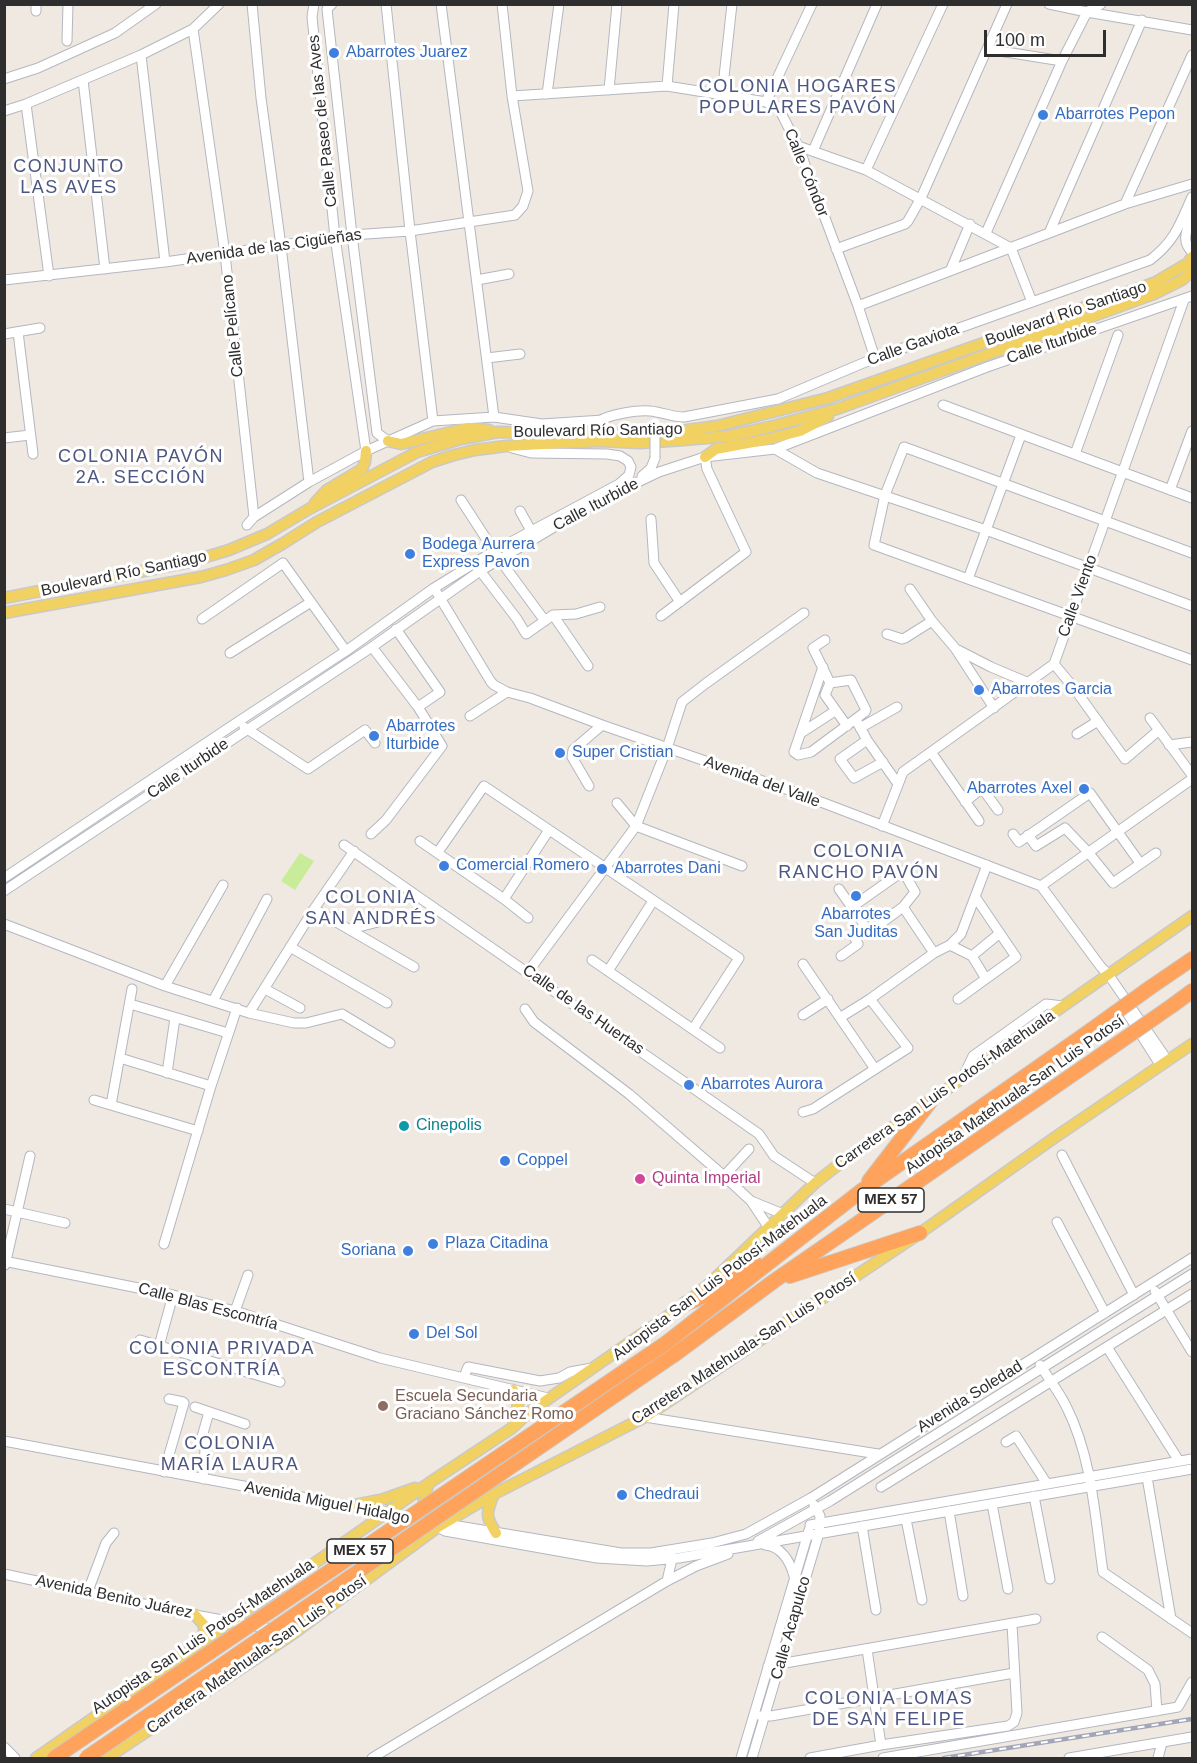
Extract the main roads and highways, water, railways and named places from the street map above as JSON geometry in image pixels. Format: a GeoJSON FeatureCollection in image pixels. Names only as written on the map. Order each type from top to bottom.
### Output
{"type":"FeatureCollection","features":[{"type":"Feature","properties":{"kind":"highway","name":"Autopista San Luis Potosí-Matehuala"},"geometry":{"type":"LineString","coordinates":[[54,1758],[670,1349],[825,1218],[861,1191],[1192,959]]}},
{"type":"Feature","properties":{"kind":"highway","name":"Autopista Matehuala-San Luis Potosí"},"geometry":{"type":"LineString","coordinates":[[86,1758],[670,1349],[774,1281],[1192,991]]}},
{"type":"Feature","properties":{"kind":"highway"},"geometry":{"type":"LineString","coordinates":[[861,1191],[930,1102]]}},
{"type":"Feature","properties":{"kind":"highway"},"geometry":{"type":"LineString","coordinates":[[685,1304],[702,1297],[825,1218]]}},
{"type":"Feature","properties":{"kind":"highway"},"geometry":{"type":"LineString","coordinates":[[774,1281],[920,1233]]}},
{"type":"Feature","properties":{"kind":"main road","name":"Boulevard Río Santiago"},"geometry":{"type":"LineString","coordinates":[[4,598],[189,562],[229,550],[267,534],[417,452],[461,439],[498,432],[593,434],[673,432],[727,424],[828,398],[1154,283],[1188,263],[1191,253]]}},
{"type":"Feature","properties":{"kind":"main road","name":"Boulevard Río Santiago"},"geometry":{"type":"LineString","coordinates":[[4,612],[201,577],[226,570],[254,560],[317,522],[432,462],[475,450],[506,446],[599,441],[640,443],[729,436],[837,409],[1154,294],[1182,280],[1192,271]]}},
{"type":"Feature","properties":{"kind":"main road"},"geometry":{"type":"LineString","coordinates":[[705,457],[716,449],[800,431],[837,409]]}},
{"type":"Feature","properties":{"kind":"main road"},"geometry":{"type":"LineString","coordinates":[[388,441],[401,444],[468,428],[498,432]]}},
{"type":"Feature","properties":{"kind":"main road"},"geometry":{"type":"LineString","coordinates":[[317,522],[309,509],[327,490],[362,469],[366,451]]}},
{"type":"Feature","properties":{"kind":"main road","name":"Carretera San Luis Potosí-Matehuala"},"geometry":{"type":"LineString","coordinates":[[36,1758],[429,1483],[512,1428],[548,1398],[685,1304],[708,1286],[815,1183],[847,1158],[930,1102],[1063,1006],[1104,973],[1192,916]]}},
{"type":"Feature","properties":{"kind":"main road","name":"Carretera Matehuala-San Luis Potosí"},"geometry":{"type":"LineString","coordinates":[[107,1758],[294,1633],[438,1527],[494,1494],[645,1417],[920,1233],[1192,1044]]}},
{"type":"Feature","properties":{"kind":"main road"},"geometry":{"type":"LineString","coordinates":[[512,1428],[518,1405],[513,1390]]}},
{"type":"Feature","properties":{"kind":"main road"},"geometry":{"type":"LineString","coordinates":[[477,1504],[462,1504],[454,1501],[447,1496],[443,1482],[469,1464],[493,1441]]}},
{"type":"Feature","properties":{"kind":"main road"},"geometry":{"type":"LineString","coordinates":[[349,1506],[384,1499],[429,1483]]}},
{"type":"Feature","properties":{"kind":"main road"},"geometry":{"type":"LineString","coordinates":[[429,1483],[423,1500],[424,1511],[438,1527]]}},
{"type":"Feature","properties":{"kind":"main road"},"geometry":{"type":"LineString","coordinates":[[494,1494],[487,1515],[496,1533]]}},
{"type":"Feature","properties":{"kind":"main road"},"geometry":{"type":"LineString","coordinates":[[421,1522],[424,1530],[422,1538]]}},
{"type":"Feature","properties":{"kind":"main road"},"geometry":{"type":"LineString","coordinates":[[362,1530],[383,1534],[389,1539],[395,1551],[394,1559]]}},
{"type":"Feature","properties":{"kind":"main road"},"geometry":{"type":"LineString","coordinates":[[274,1592],[271,1598],[278,1617],[286,1621],[310,1621]]}},
{"type":"Feature","properties":{"kind":"main road"},"geometry":{"type":"LineString","coordinates":[[195,1615],[204,1624],[204,1641]]}},
{"type":"Feature","properties":{"kind":"main road"},"geometry":{"type":"LineString","coordinates":[[195,1647],[209,1650],[219,1657],[225,1667],[225,1679]]}},
{"type":"Feature","properties":{"kind":"railway"},"geometry":{"type":"LineString","coordinates":[[944,1758],[1192,1719]]}},
{"type":"Feature","properties":{"kind":"place","name":"Abarrotes Juarez"},"geometry":{"type":"Point","coordinates":[334,53]}},
{"type":"Feature","properties":{"kind":"place","name":"Abarrotes Pepon"},"geometry":{"type":"Point","coordinates":[1043,115]}},
{"type":"Feature","properties":{"kind":"place","name":"Bodega Aurrera Express Pavon"},"geometry":{"type":"Point","coordinates":[410,554]}},
{"type":"Feature","properties":{"kind":"place","name":"Abarrotes Garcia"},"geometry":{"type":"Point","coordinates":[979,690]}},
{"type":"Feature","properties":{"kind":"place","name":"Abarrotes Iturbide"},"geometry":{"type":"Point","coordinates":[374,736]}},
{"type":"Feature","properties":{"kind":"place","name":"Super Cristian"},"geometry":{"type":"Point","coordinates":[560,753]}},
{"type":"Feature","properties":{"kind":"place","name":"Abarrotes Axel"},"geometry":{"type":"Point","coordinates":[1084,789]}},
{"type":"Feature","properties":{"kind":"place","name":"Comercial Romero"},"geometry":{"type":"Point","coordinates":[444,866]}},
{"type":"Feature","properties":{"kind":"place","name":"Abarrotes Dani"},"geometry":{"type":"Point","coordinates":[602,869]}},
{"type":"Feature","properties":{"kind":"place","name":"Abarrotes San Juditas"},"geometry":{"type":"Point","coordinates":[856,896]}},
{"type":"Feature","properties":{"kind":"place","name":"Abarrotes Aurora"},"geometry":{"type":"Point","coordinates":[689,1085]}},
{"type":"Feature","properties":{"kind":"place","name":"Cinepolis"},"geometry":{"type":"Point","coordinates":[404,1126]}},
{"type":"Feature","properties":{"kind":"place","name":"Coppel"},"geometry":{"type":"Point","coordinates":[505,1161]}},
{"type":"Feature","properties":{"kind":"place","name":"Quinta Imperial"},"geometry":{"type":"Point","coordinates":[640,1179]}},
{"type":"Feature","properties":{"kind":"place","name":"Plaza Citadina"},"geometry":{"type":"Point","coordinates":[433,1244]}},
{"type":"Feature","properties":{"kind":"place","name":"Soriana"},"geometry":{"type":"Point","coordinates":[408,1251]}},
{"type":"Feature","properties":{"kind":"place","name":"Del Sol"},"geometry":{"type":"Point","coordinates":[414,1334]}},
{"type":"Feature","properties":{"kind":"place","name":"Escuela Secundaria Graciano Sánchez Romo"},"geometry":{"type":"Point","coordinates":[383,1406]}},
{"type":"Feature","properties":{"kind":"place","name":"Chedraui"},"geometry":{"type":"Point","coordinates":[622,1495]}},
{"type":"Feature","properties":{"kind":"district","name":"COLONIA HOGARES POPULARES PAVÓN"},"geometry":{"type":"Point","coordinates":[798,97]}},
{"type":"Feature","properties":{"kind":"district","name":"CONJUNTO LAS AVES"},"geometry":{"type":"Point","coordinates":[69,177]}},
{"type":"Feature","properties":{"kind":"district","name":"COLONIA PAVÓN 2A. SECCIÓN"},"geometry":{"type":"Point","coordinates":[141,467]}},
{"type":"Feature","properties":{"kind":"district","name":"COLONIA RANCHO PAVÓN"},"geometry":{"type":"Point","coordinates":[859,862]}},
{"type":"Feature","properties":{"kind":"district","name":"COLONIA SAN ANDRÉS"},"geometry":{"type":"Point","coordinates":[371,908]}},
{"type":"Feature","properties":{"kind":"district","name":"COLONIA PRIVADA ESCONTRÍA"},"geometry":{"type":"Point","coordinates":[222,1359]}},
{"type":"Feature","properties":{"kind":"district","name":"COLONIA MARÍA LAURA"},"geometry":{"type":"Point","coordinates":[230,1454]}},
{"type":"Feature","properties":{"kind":"district","name":"COLONIA LOMAS DE SAN FELIPE"},"geometry":{"type":"Point","coordinates":[889,1709]}}]}
